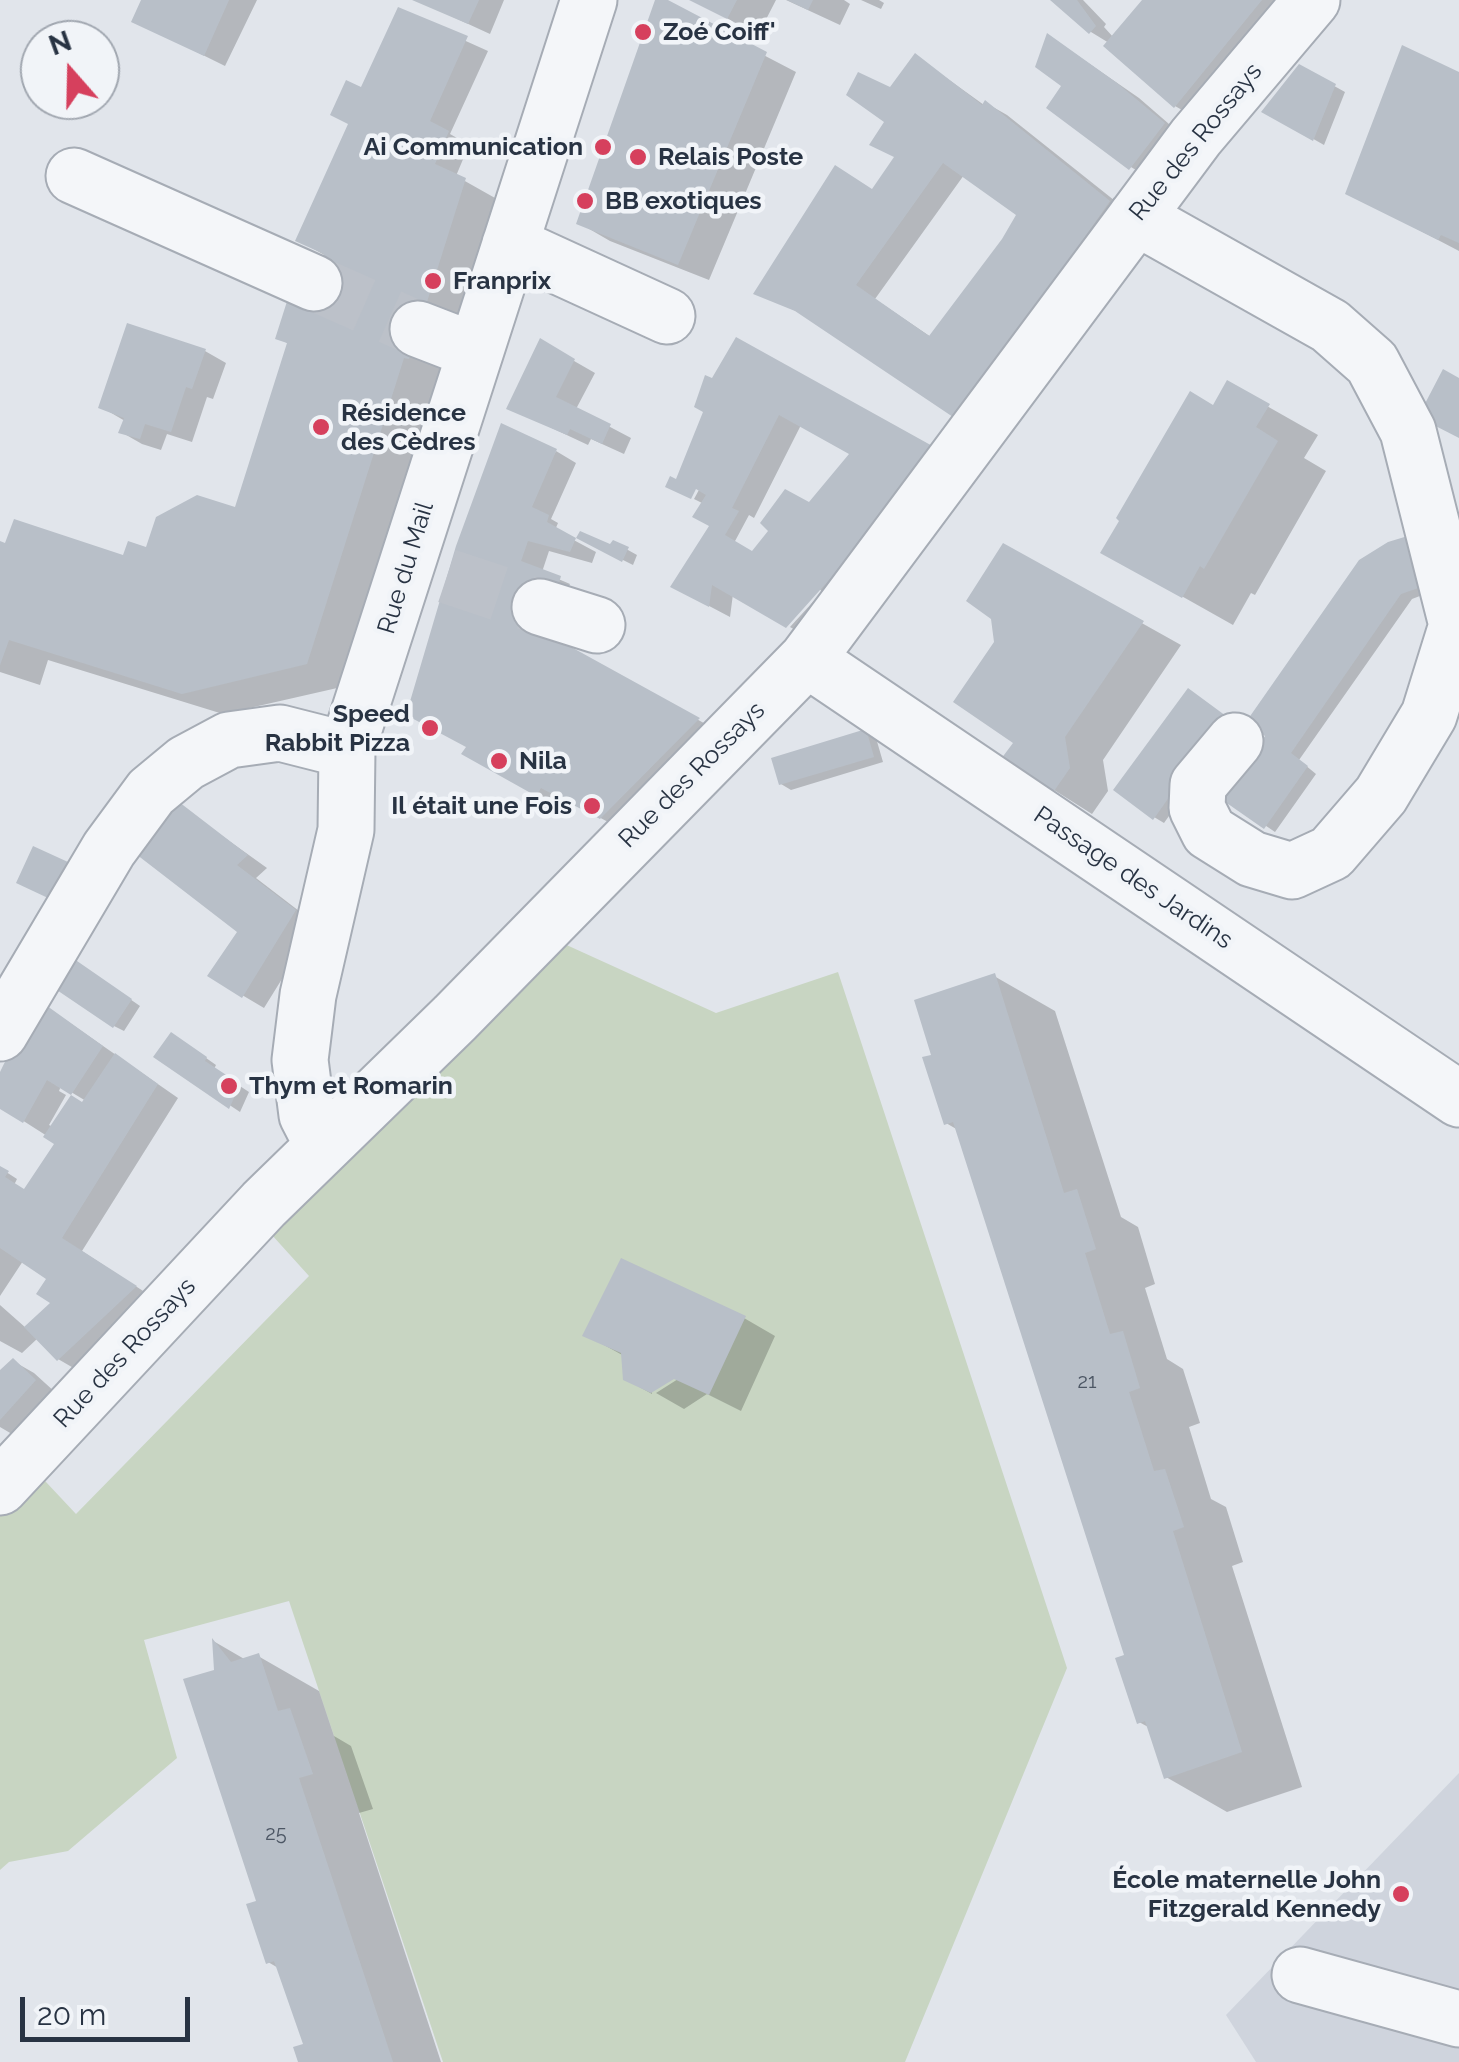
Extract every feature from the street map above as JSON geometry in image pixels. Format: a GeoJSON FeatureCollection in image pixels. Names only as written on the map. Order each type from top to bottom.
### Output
{"type":"FeatureCollection","features":[{"type":"Feature","properties":{"kind":"street","name":"Rue du Mail"},"geometry":{"type":"LineString","coordinates":[[323,1146],[308,1115],[300,1060],[308,995],[346,830],[347,750],[427,570],[475,351],[589,0]]}},
{"type":"Feature","properties":{"kind":"street","name":"Rue des Rossays"},"geometry":{"type":"LineString","coordinates":[[0,1487],[264,1204],[454,1018],[807,659],[1196,137],[1312,0]]}},
{"type":"Feature","properties":{"kind":"street"},"geometry":{"type":"LineString","coordinates":[[74,176],[314,283]]}},
{"type":"Feature","properties":{"kind":"street"},"geometry":{"type":"LineString","coordinates":[[1136,217],[1330,326],[1361,351],[1372,363],[1442,493],[1457,624],[1428,715],[1381,795],[1331,853],[1292,871],[1252,860],[1209,832],[1198,808],[1198,785],[1235,741]]}},
{"type":"Feature","properties":{"kind":"street"},"geometry":{"type":"LineString","coordinates":[[510,244],[667,316]]}},
{"type":"Feature","properties":{"kind":"street"},"geometry":{"type":"LineString","coordinates":[[418,329],[475,351]]}},
{"type":"Feature","properties":{"kind":"street"},"geometry":{"type":"LineString","coordinates":[[540,607],[597,624]]}},
{"type":"Feature","properties":{"kind":"street","name":"Passage des Jardins"},"geometry":{"type":"LineString","coordinates":[[807,659],[1459,1098]]}},
{"type":"Feature","properties":{"kind":"street"},"geometry":{"type":"LineString","coordinates":[[0,1033],[109,849],[151,792],[186,763],[229,740],[280,733],[347,750]]}},
{"type":"Feature","properties":{"kind":"street"},"geometry":{"type":"LineString","coordinates":[[1300,1976],[1459,2020]]}},
{"type":"Feature","properties":{"kind":"shaded area","name":"École maternelle John Fitzgerald Kennedy"},"geometry":{"type":"Polygon","coordinates":[[[1459,1773],[1459,2062],[1256,2062],[1226,2015],[1459,1773]]]}},
{"type":"Feature","properties":{"kind":"green space"},"geometry":{"type":"Polygon","coordinates":[[[549,937],[716,1013],[838,972],[1067,1668],[905,2062],[443,2062],[289,1601],[144,1640],[177,1758],[68,1851],[9,1862],[0,1870],[0,1498],[31,1466],[76,1514],[309,1276],[262,1224],[549,937]]]}},
{"type":"Feature","properties":{"kind":"building"},"geometry":{"type":"Polygon","coordinates":[[[141,0],[229,0],[204,56],[131,22],[141,0]]]}},
{"type":"Feature","properties":{"kind":"building"},"geometry":{"type":"Polygon","coordinates":[[[412,0],[479,0],[468,24],[412,0]]]}},
{"type":"Feature","properties":{"kind":"building"},"geometry":{"type":"Polygon","coordinates":[[[655,0],[668,0],[767,52],[678,265],[576,224],[655,0]]]}},
{"type":"Feature","properties":{"kind":"building"},"geometry":{"type":"Polygon","coordinates":[[[689,0],[737,0],[727,19],[689,0]]]}},
{"type":"Feature","properties":{"kind":"building"},"geometry":{"type":"Polygon","coordinates":[[[787,0],[813,0],[808,10],[787,0]]]}},
{"type":"Feature","properties":{"kind":"building"},"geometry":{"type":"Polygon","coordinates":[[[1050,0],[1077,0],[1096,26],[1089,34],[1050,0]]]}},
{"type":"Feature","properties":{"kind":"building"},"geometry":{"type":"Polygon","coordinates":[[[1142,0],[1262,0],[1174,108],[1103,46],[1142,0]]]}},
{"type":"Feature","properties":{"kind":"building","name":"Résidence des Cèdres"},"geometry":{"type":"Polygon","coordinates":[[[398,7],[468,36],[430,121],[449,131],[435,164],[466,178],[307,664],[182,694],[9,640],[0,665],[0,541],[5,543],[14,519],[123,555],[128,541],[146,547],[156,517],[197,495],[235,507],[287,343],[275,339],[290,292],[309,298],[324,254],[295,241],[348,124],[330,115],[346,80],[361,87],[398,7]]]}},
{"type":"Feature","properties":{"kind":"building"},"geometry":{"type":"Polygon","coordinates":[[[1047,33],[1165,123],[1129,170],[1046,108],[1061,86],[1035,67],[1047,33]]]}},
{"type":"Feature","properties":{"kind":"building"},"geometry":{"type":"Polygon","coordinates":[[[1402,45],[1459,72],[1459,243],[1441,235],[1438,240],[1345,194],[1402,45]]]}},
{"type":"Feature","properties":{"kind":"building"},"geometry":{"type":"Polygon","coordinates":[[[915,53],[982,105],[985,100],[1110,201],[995,365],[953,417],[795,311],[753,294],[835,165],[872,189],[894,157],[869,145],[884,122],[846,95],[858,72],[890,87],[915,53]],[[943,163],[856,285],[929,336],[1016,215],[943,163]]]}},
{"type":"Feature","properties":{"kind":"building"},"geometry":{"type":"Polygon","coordinates":[[[1299,64],[1336,84],[1313,141],[1261,112],[1299,64]]]}},
{"type":"Feature","properties":{"kind":"building"},"geometry":{"type":"Polygon","coordinates":[[[127,323],[206,349],[192,389],[186,387],[171,432],[145,424],[140,439],[118,433],[124,418],[98,408],[127,323]]]}},
{"type":"Feature","properties":{"kind":"building"},"geometry":{"type":"Polygon","coordinates":[[[736,337],[936,448],[871,533],[786,628],[712,585],[709,607],[670,587],[709,526],[692,517],[706,495],[696,489],[691,499],[665,487],[670,476],[676,479],[703,412],[694,407],[705,375],[712,378],[736,337]],[[779,415],[732,508],[739,511],[725,535],[752,551],[768,531],[760,523],[785,489],[809,502],[849,454],[779,415]]]}},
{"type":"Feature","properties":{"kind":"building"},"geometry":{"type":"Polygon","coordinates":[[[540,338],[575,359],[556,397],[611,424],[602,444],[570,429],[567,435],[506,409],[540,338]]]}},
{"type":"Feature","properties":{"kind":"building"},"geometry":{"type":"Polygon","coordinates":[[[1443,369],[1459,378],[1459,438],[1418,417],[1443,369]]]}},
{"type":"Feature","properties":{"kind":"building"},"geometry":{"type":"Polygon","coordinates":[[[1227,380],[1270,404],[1256,427],[1278,441],[1204,569],[1200,566],[1182,598],[1100,553],[1119,521],[1116,518],[1190,391],[1213,405],[1227,380]]]}},
{"type":"Feature","properties":{"kind":"building"},"geometry":{"type":"Polygon","coordinates":[[[501,423],[557,449],[532,507],[549,515],[547,522],[576,538],[570,552],[528,541],[521,561],[561,576],[559,583],[551,581],[533,626],[700,718],[600,819],[541,788],[536,796],[461,754],[466,747],[406,715],[456,546],[501,423]]]}},
{"type":"Feature","properties":{"kind":"building"},"geometry":{"type":"Polygon","coordinates":[[[580,531],[610,544],[613,540],[629,547],[622,562],[576,538],[580,531]]]}},
{"type":"Feature","properties":{"kind":"building"},"geometry":{"type":"Polygon","coordinates":[[[1411,535],[1424,586],[1401,594],[1291,753],[1308,766],[1264,829],[1221,799],[1265,736],[1246,722],[1359,560],[1388,542],[1411,535]]]}},
{"type":"Feature","properties":{"kind":"building"},"geometry":{"type":"Polygon","coordinates":[[[1003,543],[1144,621],[1065,737],[1070,768],[1052,794],[1001,759],[1013,743],[953,702],[994,642],[991,619],[966,601],[1003,543]]]}},
{"type":"Feature","properties":{"kind":"building"},"geometry":{"type":"Polygon","coordinates":[[[1188,688],[1226,716],[1153,820],[1113,790],[1188,688]]]}},
{"type":"Feature","properties":{"kind":"building"},"geometry":{"type":"Polygon","coordinates":[[[866,729],[874,757],[779,785],[771,758],[866,729]]]}},
{"type":"Feature","properties":{"kind":"building"},"geometry":{"type":"Polygon","coordinates":[[[179,802],[248,855],[237,865],[296,910],[242,998],[207,976],[237,932],[132,851],[179,802]]]}},
{"type":"Feature","properties":{"kind":"building"},"geometry":{"type":"Polygon","coordinates":[[[33,846],[68,862],[48,898],[16,883],[33,846]]]}},
{"type":"Feature","properties":{"kind":"building"},"geometry":{"type":"Polygon","coordinates":[[[64,952],[132,999],[113,1028],[45,982],[64,952]]]}},
{"type":"Feature","properties":{"kind":"building"},"geometry":{"type":"Polygon","coordinates":[[[995,973],[1064,1193],[1077,1189],[1096,1249],[1085,1253],[1110,1334],[1123,1331],[1140,1388],[1129,1392],[1154,1471],[1165,1469],[1184,1527],[1173,1531],[1242,1752],[1164,1779],[1145,1721],[1137,1724],[1115,1658],[1124,1655],[953,1122],[944,1125],[922,1057],[931,1055],[914,1000],[995,973]]]}},
{"type":"Feature","properties":{"kind":"building"},"geometry":{"type":"Polygon","coordinates":[[[36,998],[103,1046],[71,1095],[47,1080],[23,1123],[0,1109],[0,1072],[36,998]]]}},
{"type":"Feature","properties":{"kind":"building"},"geometry":{"type":"Polygon","coordinates":[[[171,1032],[240,1084],[229,1109],[153,1057],[171,1032]]]}},
{"type":"Feature","properties":{"kind":"building"},"geometry":{"type":"Polygon","coordinates":[[[115,1053],[158,1084],[62,1238],[137,1286],[57,1361],[24,1327],[50,1303],[36,1294],[46,1279],[0,1248],[0,1166],[9,1171],[5,1177],[24,1189],[54,1144],[43,1137],[71,1095],[82,1102],[115,1053]]]}},
{"type":"Feature","properties":{"kind":"building"},"geometry":{"type":"Polygon","coordinates":[[[621,1258],[746,1316],[709,1395],[674,1379],[651,1393],[623,1380],[621,1353],[582,1336],[621,1258]]]}},
{"type":"Feature","properties":{"kind":"building"},"geometry":{"type":"Polygon","coordinates":[[[13,1358],[36,1380],[0,1420],[0,1370],[13,1358]]]}},
{"type":"Feature","properties":{"kind":"building"},"geometry":{"type":"Polygon","coordinates":[[[212,1638],[231,1662],[259,1653],[278,1711],[290,1708],[313,1774],[299,1778],[393,2062],[298,2062],[293,2047],[303,2044],[274,1961],[266,1964],[246,1904],[256,1901],[183,1679],[214,1670],[212,1638]]]}},
{"type":"Feature","properties":{"kind":"tunnel"},"geometry":{"type":"LineString","coordinates":[[314,283],[418,329]]}},
{"type":"Feature","properties":{"kind":"tunnel"},"geometry":{"type":"LineString","coordinates":[[447,576],[540,607]]}},
{"type":"Feature","properties":{"kind":"place","name":"Zoé Coiff'"},"geometry":{"type":"Point","coordinates":[643,32]}},
{"type":"Feature","properties":{"kind":"place","name":"Ai Communication"},"geometry":{"type":"Point","coordinates":[603,147]}},
{"type":"Feature","properties":{"kind":"place","name":"Relais Poste"},"geometry":{"type":"Point","coordinates":[638,157]}},
{"type":"Feature","properties":{"kind":"place","name":"BB exotiques"},"geometry":{"type":"Point","coordinates":[585,201]}},
{"type":"Feature","properties":{"kind":"place","name":"Franprix"},"geometry":{"type":"Point","coordinates":[433,281]}},
{"type":"Feature","properties":{"kind":"place","name":"Résidence des Cèdres"},"geometry":{"type":"Point","coordinates":[321,427]}},
{"type":"Feature","properties":{"kind":"place","name":"Speed Rabbit Pizza"},"geometry":{"type":"Point","coordinates":[430,728]}},
{"type":"Feature","properties":{"kind":"place","name":"Nila"},"geometry":{"type":"Point","coordinates":[499,761]}},
{"type":"Feature","properties":{"kind":"place","name":"Il était une Fois"},"geometry":{"type":"Point","coordinates":[592,806]}},
{"type":"Feature","properties":{"kind":"place","name":"Thym et Romarin"},"geometry":{"type":"Point","coordinates":[229,1086]}},
{"type":"Feature","properties":{"kind":"place","name":"École maternelle John Fitzgerald Kennedy"},"geometry":{"type":"Point","coordinates":[1401,1894]}}]}
